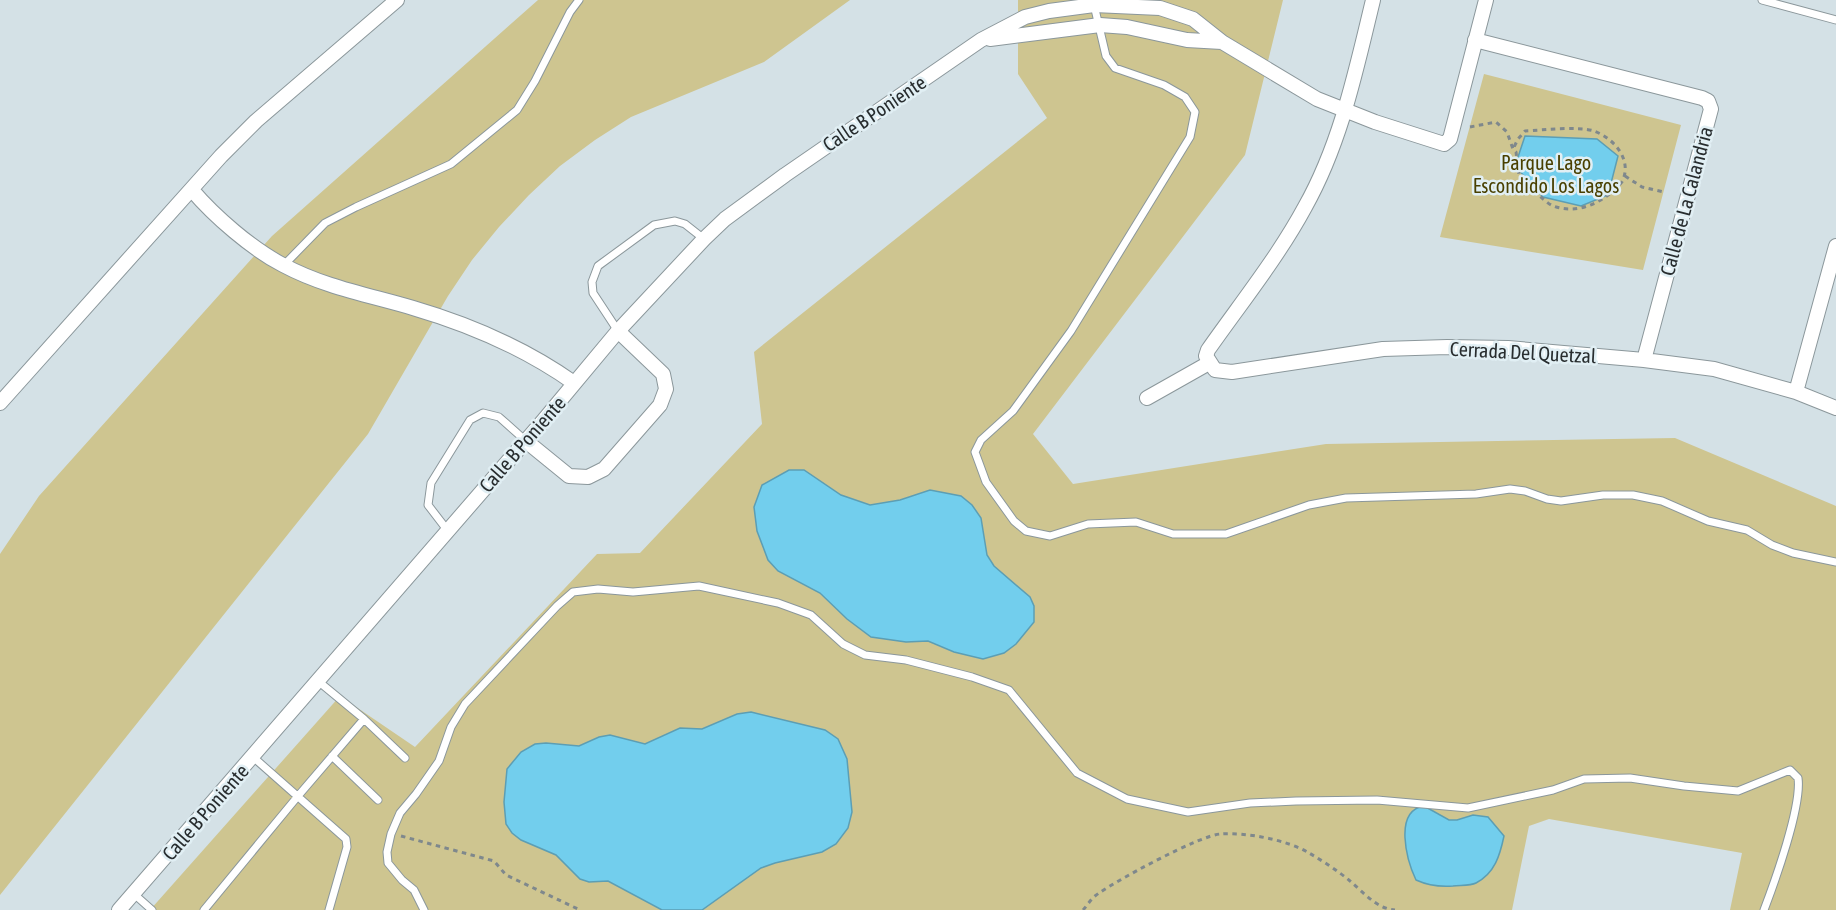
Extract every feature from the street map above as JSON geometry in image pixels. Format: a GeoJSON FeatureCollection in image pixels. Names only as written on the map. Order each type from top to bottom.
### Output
{"type":"FeatureCollection","features":[{"type":"Feature","properties":{"kind":"street"},"geometry":{"type":"LineString","coordinates":[[0,403],[221,156],[256,121],[397,0]]}},
{"type":"Feature","properties":{"kind":"street"},"geometry":{"type":"LineString","coordinates":[[1147,398],[1209,363],[1206,356],[1208,350],[1306,206],[1345,112],[1373,0]]}},
{"type":"Feature","properties":{"kind":"street"},"geometry":{"type":"LineString","coordinates":[[1222,42],[1317,99],[1345,112],[1441,144],[1450,139],[1486,0]]}},
{"type":"Feature","properties":{"kind":"street","name":"Calle B Poniente"},"geometry":{"type":"LineString","coordinates":[[120,910],[526,441],[618,331],[725,219],[981,40],[1024,17],[1094,2],[1160,8],[1193,19],[1222,42]]}},
{"type":"Feature","properties":{"kind":"street","name":"Calle B Poniente"},"geometry":{"type":"LineString","coordinates":[[981,40],[1100,25],[1127,27],[1187,40],[1222,42]]}},
{"type":"Feature","properties":{"kind":"street","name":"Calle de La Calandria"},"geometry":{"type":"LineString","coordinates":[[1475,40],[1702,98],[1710,104],[1711,109],[1644,360]]}},
{"type":"Feature","properties":{"kind":"street"},"geometry":{"type":"LineString","coordinates":[[192,190],[211,212],[261,252],[283,266],[360,295],[463,324],[545,363],[574,383]]}},
{"type":"Feature","properties":{"kind":"street"},"geometry":{"type":"LineString","coordinates":[[1796,392],[1836,246]]}},
{"type":"Feature","properties":{"kind":"street"},"geometry":{"type":"LineString","coordinates":[[526,441],[569,476],[588,477],[604,469],[660,405],[666,389],[663,374],[618,331]]}},
{"type":"Feature","properties":{"kind":"street","name":"Cerrada Del Quetzal"},"geometry":{"type":"LineString","coordinates":[[1209,363],[1215,370],[1232,372],[1383,350],[1447,347],[1508,348],[1644,360],[1714,369],[1796,392],[1836,408]]}},
{"type":"Feature","properties":{"kind":"lane"},"geometry":{"type":"LineString","coordinates":[[283,266],[325,223],[451,164],[516,110],[535,81],[570,12],[579,0]]}},
{"type":"Feature","properties":{"kind":"lane"},"geometry":{"type":"LineString","coordinates":[[1762,0],[1836,20]]}},
{"type":"Feature","properties":{"kind":"lane"},"geometry":{"type":"LineString","coordinates":[[1094,2],[1106,56],[1115,68],[1164,85],[1185,98],[1195,112],[1190,137],[1071,331],[1013,411],[981,440],[975,452],[986,482],[1014,520],[1026,531],[1050,536],[1088,524],[1136,522],[1173,534],[1226,534],[1309,505],[1346,498],[1476,494],[1510,489],[1562,501],[1603,495],[1633,495],[1662,501],[1708,522],[1747,530],[1761,536],[1772,545],[1793,553],[1836,562]]}},
{"type":"Feature","properties":{"kind":"lane"},"geometry":{"type":"LineString","coordinates":[[618,331],[593,293],[592,282],[598,266],[654,225],[675,221],[685,224],[704,239]]}},
{"type":"Feature","properties":{"kind":"lane"},"geometry":{"type":"LineString","coordinates":[[448,531],[428,505],[431,483],[470,420],[483,413],[499,417],[526,441]]}},
{"type":"Feature","properties":{"kind":"lane"},"geometry":{"type":"LineString","coordinates":[[424,910],[414,890],[388,863],[387,852],[391,834],[400,813],[439,760],[451,727],[465,704],[512,652],[573,592],[597,589],[633,592],[699,586],[778,603],[811,615],[843,644],[865,655],[906,660],[972,677],[1009,690],[1077,772],[1127,799],[1188,812],[1250,802],[1331,800],[1377,800],[1468,808],[1553,790],[1584,779],[1630,778],[1738,791],[1790,770],[1798,778],[1800,785],[1764,910]]}},
{"type":"Feature","properties":{"kind":"lane"},"geometry":{"type":"LineString","coordinates":[[318,681],[364,719],[405,758]]}},
{"type":"Feature","properties":{"kind":"lane"},"geometry":{"type":"LineString","coordinates":[[204,910],[364,719]]}},
{"type":"Feature","properties":{"kind":"lane"},"geometry":{"type":"LineString","coordinates":[[332,756],[378,800]]}},
{"type":"Feature","properties":{"kind":"lane"},"geometry":{"type":"LineString","coordinates":[[253,757],[344,835],[348,843],[329,910]]}},
{"type":"Feature","properties":{"kind":"lane"},"geometry":{"type":"LineString","coordinates":[[134,894],[152,910]]}},
{"type":"Feature","properties":{"kind":"path"},"geometry":{"type":"LineString","coordinates":[[1470,127],[1496,122],[1507,132],[1513,149],[1516,152],[1519,176],[1552,205],[1568,208],[1585,207],[1602,201],[1620,185],[1625,176],[1623,155],[1611,141],[1594,131],[1566,129],[1526,131],[1518,139],[1513,149]]}},
{"type":"Feature","properties":{"kind":"path"},"geometry":{"type":"LineString","coordinates":[[1625,176],[1642,187],[1664,192]]}},
{"type":"Feature","properties":{"kind":"path"},"geometry":{"type":"LineString","coordinates":[[391,834],[494,861],[506,875],[580,910]]}},
{"type":"Feature","properties":{"kind":"path"},"geometry":{"type":"LineString","coordinates":[[1083,910],[1095,896],[1131,874],[1206,837],[1220,834],[1286,841],[1308,852],[1350,881],[1366,897],[1390,910],[1395,910]]}},
{"type":"Feature","properties":{"kind":"green space"},"geometry":{"type":"Polygon","coordinates":[[[538,0],[850,0],[764,62],[631,117],[560,166],[529,195],[472,260],[448,296],[368,434],[0,895],[0,554],[39,496],[272,236],[538,0]]]}},
{"type":"Feature","properties":{"kind":"green space"},"geometry":{"type":"Polygon","coordinates":[[[1018,0],[1283,0],[1245,155],[1033,434],[1073,484],[1326,444],[1675,438],[1836,506],[1836,910],[1730,910],[1742,853],[1549,819],[1529,826],[1512,910],[150,910],[340,696],[415,747],[597,554],[640,553],[762,424],[754,352],[1047,118],[1018,74],[1018,0]]]}},
{"type":"Feature","properties":{"kind":"green space","name":"Parque Lago Escondido Los Lagos"},"geometry":{"type":"Polygon","coordinates":[[[1484,74],[1681,125],[1643,270],[1440,237],[1484,74]]]}},
{"type":"Feature","properties":{"kind":"water"},"geometry":{"type":"Polygon","coordinates":[[[1525,136],[1597,139],[1618,156],[1608,195],[1581,206],[1543,197],[1515,166],[1525,136]]]}},
{"type":"Feature","properties":{"kind":"water"},"geometry":{"type":"Polygon","coordinates":[[[789,470],[804,470],[841,495],[870,505],[900,500],[930,490],[961,496],[972,505],[981,518],[987,555],[994,566],[1030,597],[1034,606],[1034,622],[1016,644],[1004,653],[983,659],[954,652],[928,641],[906,642],[871,637],[847,619],[820,593],[778,571],[768,560],[757,531],[754,507],[762,485],[789,470]]]}},
{"type":"Feature","properties":{"kind":"water"},"geometry":{"type":"Polygon","coordinates":[[[751,712],[825,730],[838,739],[847,759],[852,812],[848,828],[836,844],[822,852],[761,868],[702,910],[662,910],[608,881],[589,882],[580,879],[556,855],[521,840],[506,824],[504,802],[507,769],[521,752],[535,744],[579,746],[610,735],[645,744],[680,728],[702,729],[737,714],[751,712]]]}},
{"type":"Feature","properties":{"kind":"water"},"geometry":{"type":"Polygon","coordinates":[[[1424,806],[1449,820],[1473,815],[1488,817],[1504,836],[1496,863],[1488,874],[1471,885],[1439,886],[1416,880],[1406,850],[1405,827],[1408,817],[1414,810],[1424,806]]]}}]}
